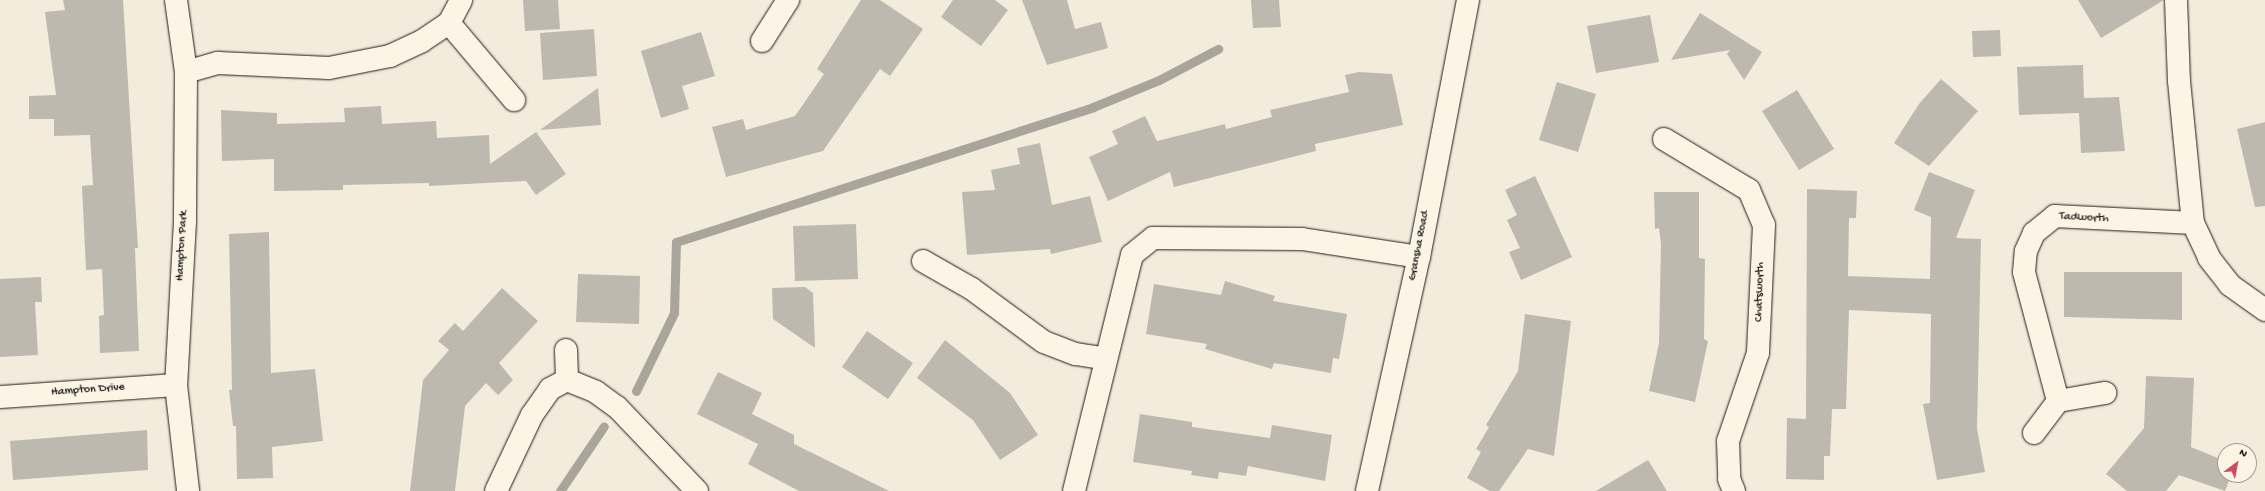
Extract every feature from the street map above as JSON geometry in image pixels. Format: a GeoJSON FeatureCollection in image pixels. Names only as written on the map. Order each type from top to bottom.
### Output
{"type":"FeatureCollection","features":[{"type":"Feature","properties":{"kind":"street","name":"Hampton Park"},"geometry":{"type":"LineString","coordinates":[[176,0],[186,72],[185,221],[176,385],[188,491]]}},
{"type":"Feature","properties":{"kind":"street"},"geometry":{"type":"LineString","coordinates":[[186,72],[218,63],[329,68],[390,56],[422,42],[449,23],[461,0]]}},
{"type":"Feature","properties":{"kind":"street"},"geometry":{"type":"LineString","coordinates":[[762,41],[788,0]]}},
{"type":"Feature","properties":{"kind":"street","name":"Gransha Road"},"geometry":{"type":"LineString","coordinates":[[1367,491],[1419,257],[1468,0]]}},
{"type":"Feature","properties":{"kind":"street"},"geometry":{"type":"LineString","coordinates":[[2176,0],[2179,81],[2193,224],[2209,258],[2230,285],[2265,310]]}},
{"type":"Feature","properties":{"kind":"street"},"geometry":{"type":"LineString","coordinates":[[449,23],[514,100]]}},
{"type":"Feature","properties":{"kind":"street","name":"Chatsworth"},"geometry":{"type":"LineString","coordinates":[[1664,139],[1749,190],[1764,225],[1758,353],[1728,441],[1729,479],[1734,491]]}},
{"type":"Feature","properties":{"kind":"street","name":"Tadworth"},"geometry":{"type":"LineString","coordinates":[[2058,401],[2024,272],[2026,251],[2034,233],[2055,216],[2193,224]]}},
{"type":"Feature","properties":{"kind":"street"},"geometry":{"type":"LineString","coordinates":[[1074,491],[1132,255],[1153,238],[1302,238],[1419,257]]}},
{"type":"Feature","properties":{"kind":"street"},"geometry":{"type":"LineString","coordinates":[[923,261],[972,289],[1044,342],[1076,354],[1106,359]]}},
{"type":"Feature","properties":{"kind":"street"},"geometry":{"type":"LineString","coordinates":[[566,350],[567,380]]}},
{"type":"Feature","properties":{"kind":"street"},"geometry":{"type":"LineString","coordinates":[[496,491],[532,415],[550,389],[567,380],[582,385],[617,407],[697,491]]}},
{"type":"Feature","properties":{"kind":"street","name":"Hampton Drive"},"geometry":{"type":"LineString","coordinates":[[0,397],[176,385]]}},
{"type":"Feature","properties":{"kind":"street"},"geometry":{"type":"LineString","coordinates":[[2034,433],[2058,401],[2105,393]]}},
{"type":"Feature","properties":{"kind":"building"},"geometry":{"type":"Polygon","coordinates":[[[63,0],[123,0],[138,248],[135,248],[139,351],[100,353],[99,316],[104,315],[102,269],[86,270],[82,186],[93,185],[90,135],[54,136],[54,119],[29,119],[29,96],[56,95],[45,12],[65,10],[63,0]]]}},
{"type":"Feature","properties":{"kind":"building"},"geometry":{"type":"Polygon","coordinates":[[[523,0],[558,0],[560,29],[525,31],[523,0]]]}},
{"type":"Feature","properties":{"kind":"building"},"geometry":{"type":"Polygon","coordinates":[[[861,0],[880,0],[923,29],[890,76],[880,69],[823,151],[726,177],[712,127],[743,119],[746,130],[795,116],[824,74],[817,69],[861,0]]]}},
{"type":"Feature","properties":{"kind":"building"},"geometry":{"type":"Polygon","coordinates":[[[953,0],[995,0],[1008,10],[981,46],[941,17],[953,0]]]}},
{"type":"Feature","properties":{"kind":"building"},"geometry":{"type":"Polygon","coordinates":[[[1022,0],[1067,0],[1075,29],[1101,22],[1108,48],[1047,65],[1022,0]]]}},
{"type":"Feature","properties":{"kind":"building"},"geometry":{"type":"Polygon","coordinates":[[[1251,0],[1279,0],[1281,27],[1253,28],[1251,0]]]}},
{"type":"Feature","properties":{"kind":"building"},"geometry":{"type":"Polygon","coordinates":[[[2078,0],[2164,0],[2101,38],[2078,0]]]}},
{"type":"Feature","properties":{"kind":"building"},"geometry":{"type":"Polygon","coordinates":[[[1700,13],[1762,52],[1744,80],[1727,54],[1730,50],[1671,60],[1700,13]]]}},
{"type":"Feature","properties":{"kind":"building"},"geometry":{"type":"Polygon","coordinates":[[[1650,15],[1659,62],[1596,73],[1587,26],[1650,15]]]}},
{"type":"Feature","properties":{"kind":"building"},"geometry":{"type":"Polygon","coordinates":[[[594,29],[597,76],[543,80],[540,33],[594,29]]]}},
{"type":"Feature","properties":{"kind":"building"},"geometry":{"type":"Polygon","coordinates":[[[2000,30],[2001,56],[1973,57],[1972,31],[2000,30]]]}},
{"type":"Feature","properties":{"kind":"building"},"geometry":{"type":"Polygon","coordinates":[[[701,32],[715,76],[682,86],[689,109],[661,118],[641,51],[701,32]]]}},
{"type":"Feature","properties":{"kind":"building"},"geometry":{"type":"Polygon","coordinates":[[[2083,65],[2084,98],[2119,97],[2125,151],[2081,153],[2079,113],[2019,115],[2017,67],[2083,65]]]}},
{"type":"Feature","properties":{"kind":"building"},"geometry":{"type":"Polygon","coordinates":[[[1359,72],[1392,74],[1403,125],[1315,144],[1316,151],[1174,187],[1170,172],[1108,201],[1089,157],[1118,144],[1112,131],[1145,116],[1157,141],[1225,124],[1226,129],[1272,117],[1270,110],[1349,92],[1345,75],[1359,72]]]}},
{"type":"Feature","properties":{"kind":"building"},"geometry":{"type":"Polygon","coordinates":[[[1941,79],[1978,111],[1929,166],[1894,143],[1919,104],[1941,79]]]}},
{"type":"Feature","properties":{"kind":"building"},"geometry":{"type":"Polygon","coordinates":[[[1557,82],[1596,94],[1578,152],[1539,140],[1557,82]]]}},
{"type":"Feature","properties":{"kind":"building"},"geometry":{"type":"Polygon","coordinates":[[[598,88],[601,125],[540,130],[598,88]]]}},
{"type":"Feature","properties":{"kind":"building"},"geometry":{"type":"Polygon","coordinates":[[[1797,90],[1834,149],[1799,170],[1762,111],[1797,90]]]}},
{"type":"Feature","properties":{"kind":"building"},"geometry":{"type":"Polygon","coordinates":[[[381,106],[382,124],[436,121],[437,138],[489,135],[490,164],[536,132],[566,174],[536,195],[526,181],[429,186],[429,183],[343,185],[343,190],[274,191],[274,159],[222,161],[221,110],[277,113],[277,124],[345,122],[344,108],[381,106]]]}},
{"type":"Feature","properties":{"kind":"building"},"geometry":{"type":"Polygon","coordinates":[[[2265,122],[2265,206],[2255,207],[2237,129],[2265,122]]]}},
{"type":"Feature","properties":{"kind":"building"},"geometry":{"type":"Polygon","coordinates":[[[1040,143],[1052,205],[1090,196],[1102,242],[1051,254],[1050,249],[967,255],[962,192],[995,190],[991,170],[1020,164],[1017,148],[1040,143]]]}},
{"type":"Feature","properties":{"kind":"building"},"geometry":{"type":"Polygon","coordinates":[[[1929,172],[1975,190],[1956,238],[1981,239],[1977,429],[1985,472],[1937,480],[1923,404],[1930,403],[1931,314],[1849,310],[1846,409],[1832,409],[1830,456],[1824,456],[1824,480],[1786,479],[1787,418],[1806,419],[1807,189],[1857,191],[1856,218],[1849,218],[1848,276],[1930,279],[1931,217],[1914,210],[1929,172]]]}},
{"type":"Feature","properties":{"kind":"building"},"geometry":{"type":"Polygon","coordinates":[[[1535,176],[1572,257],[1521,280],[1509,252],[1520,248],[1507,220],[1517,215],[1505,190],[1535,176]]]}},
{"type":"Feature","properties":{"kind":"building"},"geometry":{"type":"Polygon","coordinates":[[[1654,192],[1699,192],[1699,258],[1705,259],[1704,339],[1708,341],[1695,402],[1649,391],[1659,343],[1661,244],[1659,228],[1655,229],[1654,192]]]}},
{"type":"Feature","properties":{"kind":"building"},"geometry":{"type":"Polygon","coordinates":[[[856,224],[858,279],[795,281],[793,226],[856,224]]]}},
{"type":"Feature","properties":{"kind":"building"},"geometry":{"type":"Polygon","coordinates":[[[269,232],[271,373],[315,369],[323,441],[272,447],[273,478],[237,479],[236,426],[233,426],[229,390],[232,390],[229,234],[269,232]]]}},
{"type":"Feature","properties":{"kind":"building"},"geometry":{"type":"Polygon","coordinates":[[[2064,272],[2182,272],[2182,320],[2064,317],[2064,272]]]}},
{"type":"Feature","properties":{"kind":"building"},"geometry":{"type":"Polygon","coordinates":[[[578,274],[640,276],[639,324],[576,322],[578,274]]]}},
{"type":"Feature","properties":{"kind":"building"},"geometry":{"type":"Polygon","coordinates":[[[41,277],[42,302],[35,302],[38,355],[0,357],[0,279],[41,277]]]}},
{"type":"Feature","properties":{"kind":"building"},"geometry":{"type":"Polygon","coordinates":[[[1225,281],[1275,296],[1273,301],[1347,314],[1339,359],[1333,358],[1331,373],[1274,363],[1272,369],[1205,349],[1207,344],[1146,334],[1154,284],[1221,295],[1225,281]]]}},
{"type":"Feature","properties":{"kind":"building"},"geometry":{"type":"Polygon","coordinates":[[[805,287],[813,293],[815,348],[773,319],[772,288],[805,287]]]}},
{"type":"Feature","properties":{"kind":"building"},"geometry":{"type":"Polygon","coordinates":[[[502,288],[538,321],[499,363],[513,380],[498,395],[486,383],[465,406],[455,491],[410,491],[423,380],[449,350],[438,341],[455,323],[463,331],[502,288]]]}},
{"type":"Feature","properties":{"kind":"building"},"geometry":{"type":"Polygon","coordinates":[[[1525,314],[1571,321],[1554,456],[1528,449],[1499,491],[1490,491],[1467,478],[1481,452],[1476,449],[1489,427],[1486,425],[1518,371],[1525,314]]]}},
{"type":"Feature","properties":{"kind":"building"},"geometry":{"type":"Polygon","coordinates":[[[867,331],[913,363],[888,399],[842,367],[867,331]]]}},
{"type":"Feature","properties":{"kind":"building"},"geometry":{"type":"Polygon","coordinates":[[[945,340],[1010,393],[1038,435],[1000,460],[973,420],[917,378],[945,340]]]}},
{"type":"Feature","properties":{"kind":"building"},"geometry":{"type":"Polygon","coordinates":[[[718,372],[762,393],[752,414],[794,435],[794,444],[889,491],[799,491],[748,464],[758,444],[697,414],[718,372]]]}},
{"type":"Feature","properties":{"kind":"building"},"geometry":{"type":"Polygon","coordinates":[[[2146,376],[2194,378],[2191,447],[2217,458],[2217,483],[2228,483],[2225,491],[2179,475],[2166,491],[2127,491],[2106,474],[2144,428],[2146,376]]]}},
{"type":"Feature","properties":{"kind":"building"},"geometry":{"type":"Polygon","coordinates":[[[1140,414],[1192,422],[1192,427],[1270,438],[1272,425],[1332,435],[1325,481],[1248,466],[1246,476],[1219,472],[1218,479],[1191,475],[1192,471],[1133,462],[1140,414]]]}},
{"type":"Feature","properties":{"kind":"building"},"geometry":{"type":"Polygon","coordinates":[[[147,430],[148,470],[13,480],[10,441],[147,430]]]}},
{"type":"Feature","properties":{"kind":"building"},"geometry":{"type":"Polygon","coordinates":[[[1648,460],[1667,491],[1596,491],[1648,460]]]}},
{"type":"Feature","properties":{"kind":"waterway"},"geometry":{"type":"LineString","coordinates":[[636,391],[674,313],[676,242],[1093,107],[1159,80],[1218,49]]}},
{"type":"Feature","properties":{"kind":"waterway"},"geometry":{"type":"LineString","coordinates":[[560,491],[604,426]]}}]}
